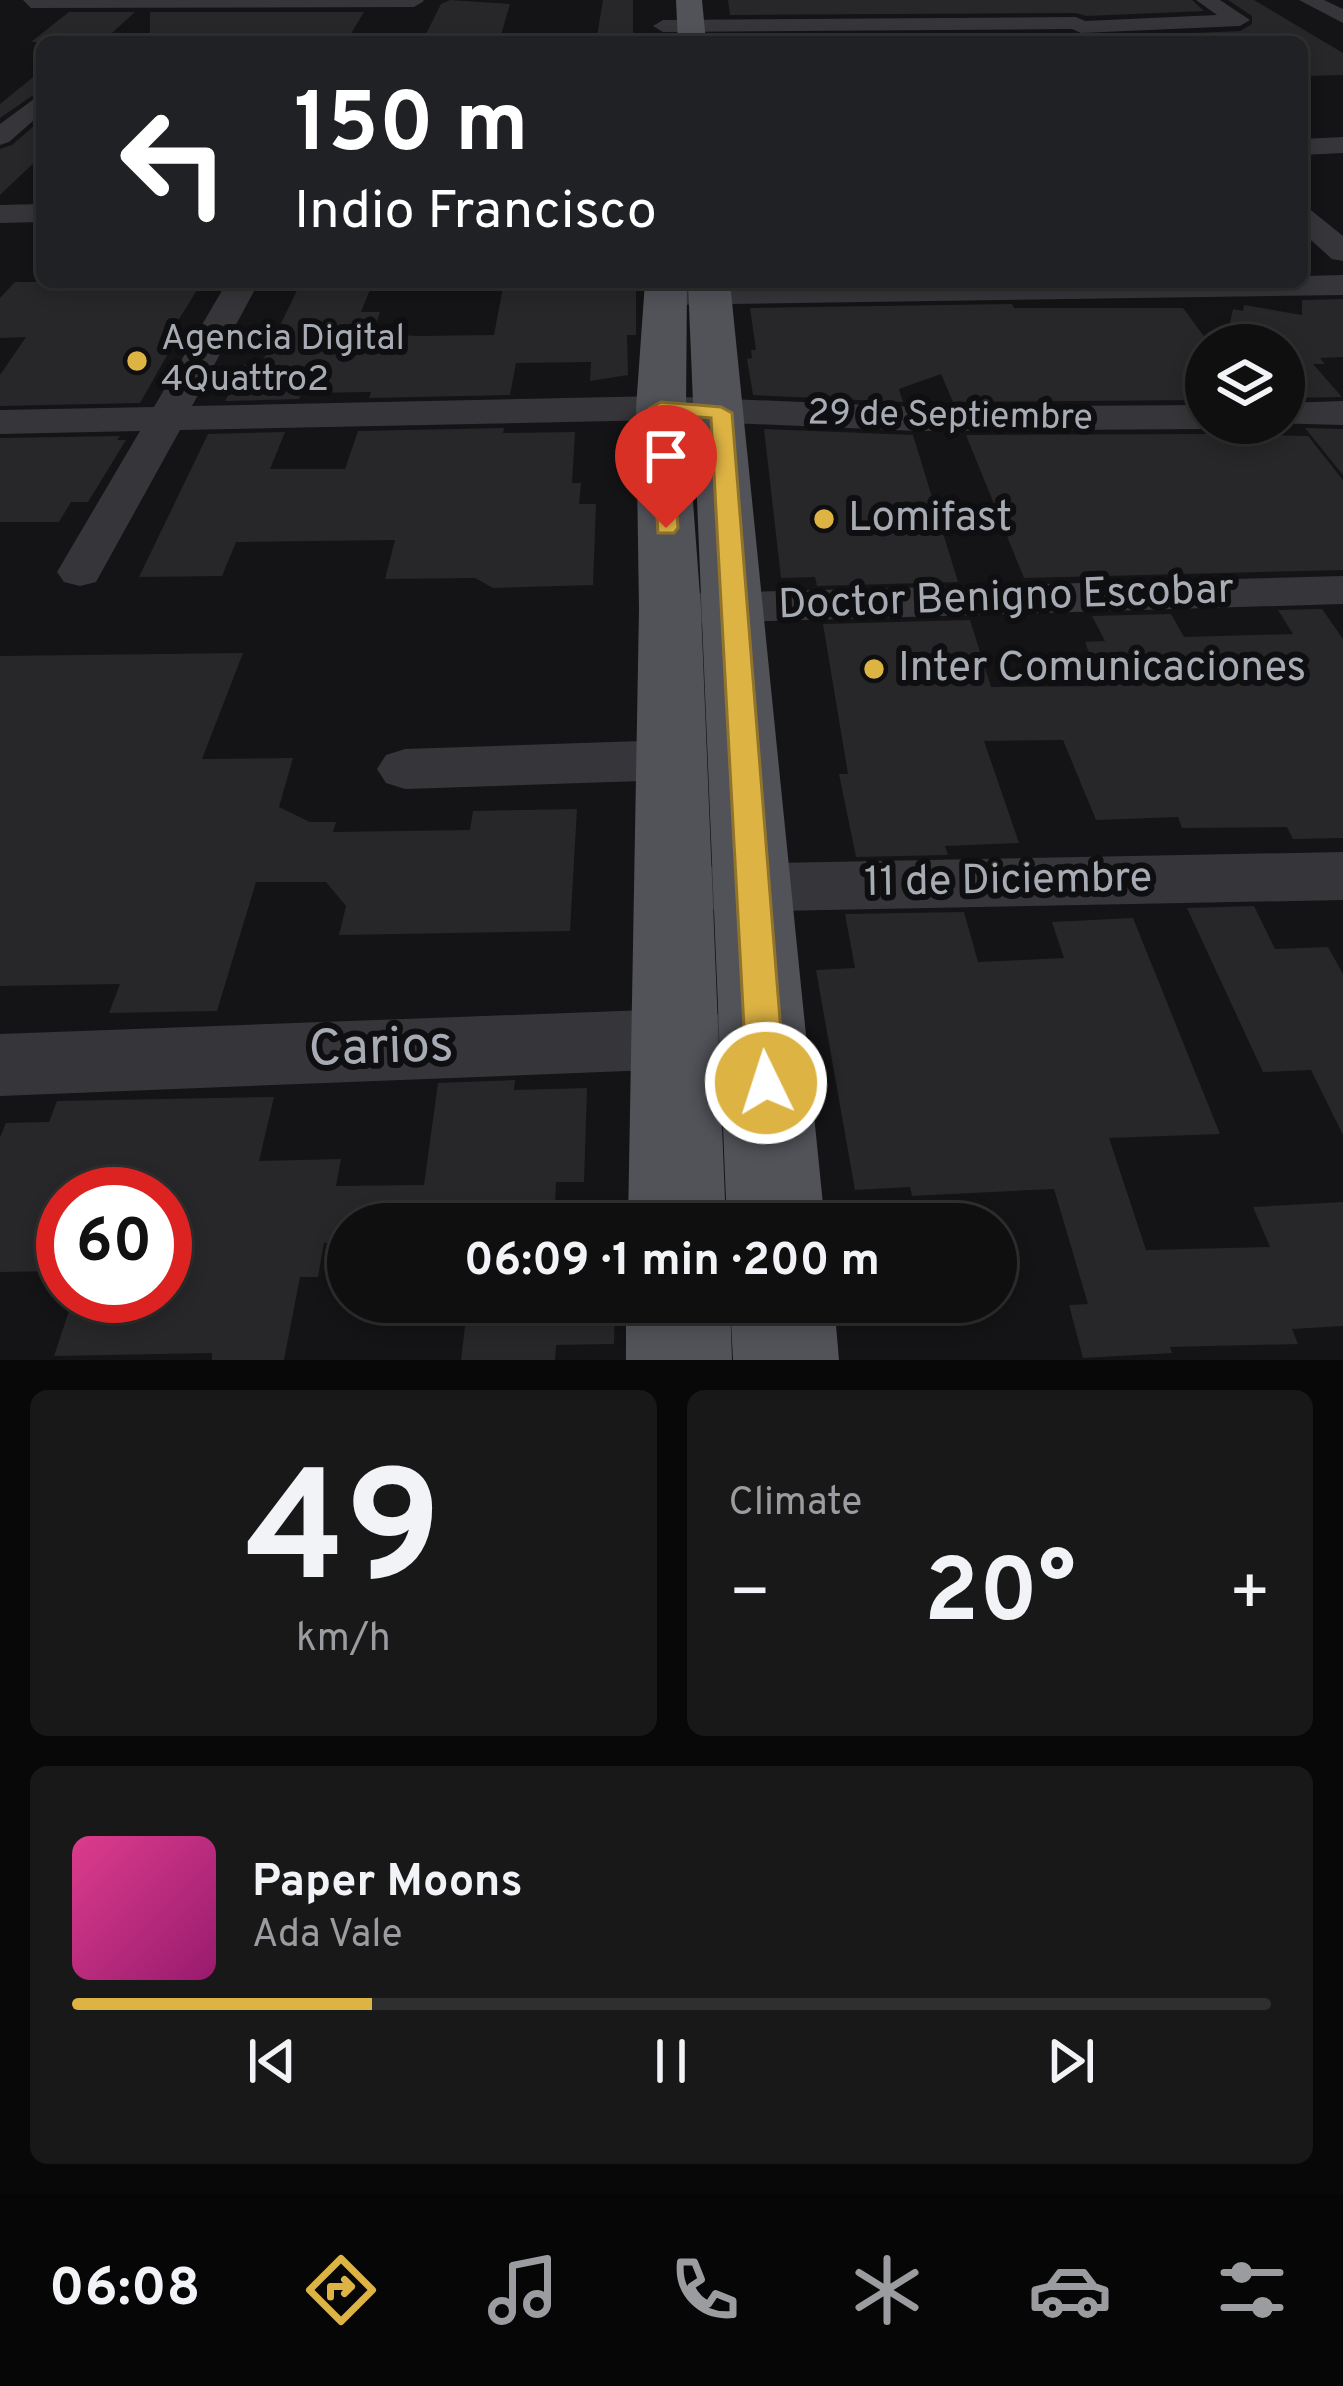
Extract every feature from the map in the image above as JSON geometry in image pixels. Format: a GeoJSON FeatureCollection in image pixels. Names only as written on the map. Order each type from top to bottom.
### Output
{"type":"FeatureCollection","features":[{"type":"Feature","properties":{"kind":"main road"},"geometry":{"type":"LineString","coordinates":[[688,288],[701,608],[752,887],[774,1203]]}},
{"type":"Feature","properties":{"kind":"main road"},"geometry":{"type":"LineString","coordinates":[[677,1203],[671,760],[701,608]]}},
{"type":"Feature","properties":{"kind":"main road"},"geometry":{"type":"LineString","coordinates":[[678,1323],[679,1360]]}},
{"type":"Feature","properties":{"kind":"main road"},"geometry":{"type":"LineString","coordinates":[[783,1323],[786,1360]]}},
{"type":"Feature","properties":{"kind":"street"},"geometry":{"type":"LineString","coordinates":[[31,2],[414,0]]}},
{"type":"Feature","properties":{"kind":"street"},"geometry":{"type":"LineString","coordinates":[[396,28],[414,0]]}},
{"type":"Feature","properties":{"kind":"street"},"geometry":{"type":"LineString","coordinates":[[1049,0],[1085,31]]}},
{"type":"Feature","properties":{"kind":"street"},"geometry":{"type":"LineString","coordinates":[[663,23],[1085,31],[1240,20],[1207,0]]}},
{"type":"Feature","properties":{"kind":"street"},"geometry":{"type":"LineString","coordinates":[[1309,0],[1343,17]]}},
{"type":"Feature","properties":{"kind":"street"},"geometry":{"type":"LineString","coordinates":[[124,29],[157,2]]}},
{"type":"Feature","properties":{"kind":"street"},"geometry":{"type":"LineString","coordinates":[[0,137],[35,93]]}},
{"type":"Feature","properties":{"kind":"street"},"geometry":{"type":"LineString","coordinates":[[1308,147],[1343,146]]}},
{"type":"Feature","properties":{"kind":"street"},"geometry":{"type":"LineString","coordinates":[[0,214],[36,213]]}},
{"type":"Feature","properties":{"kind":"street"},"geometry":{"type":"LineString","coordinates":[[1308,222],[1343,252]]}},
{"type":"Feature","properties":{"kind":"street"},"geometry":{"type":"LineString","coordinates":[[1308,285],[1343,285]]}},
{"type":"Feature","properties":{"kind":"street"},"geometry":{"type":"LineString","coordinates":[[80,572],[240,288]]}},
{"type":"Feature","properties":{"kind":"street","name":"29 de Septiembre"},"geometry":{"type":"LineString","coordinates":[[0,422],[692,410],[916,419],[1185,417]]}},
{"type":"Feature","properties":{"kind":"street"},"geometry":{"type":"LineString","coordinates":[[1305,414],[1343,413]]}},
{"type":"Feature","properties":{"kind":"street","name":"Doctor Benigno Escobar"},"geometry":{"type":"LineString","coordinates":[[701,608],[1343,590]]}},
{"type":"Feature","properties":{"kind":"street"},"geometry":{"type":"LineString","coordinates":[[405,769],[671,760]]}},
{"type":"Feature","properties":{"kind":"street","name":"11 de Diciembre"},"geometry":{"type":"LineString","coordinates":[[674,888],[1343,876]]}},
{"type":"Feature","properties":{"kind":"street","name":"Carios"},"geometry":{"type":"LineString","coordinates":[[0,1065],[762,1036]]}},
{"type":"Feature","properties":{"kind":"building"},"geometry":{"type":"Polygon","coordinates":[[[450,0],[510,4],[501,36],[425,36],[441,4],[450,0]]]}},
{"type":"Feature","properties":{"kind":"building"},"geometry":{"type":"Polygon","coordinates":[[[603,0],[633,0],[633,36],[597,36],[603,0]]]}},
{"type":"Feature","properties":{"kind":"building"},"geometry":{"type":"Polygon","coordinates":[[[728,0],[1192,0],[1204,11],[1086,16],[730,15],[728,0]]]}},
{"type":"Feature","properties":{"kind":"building"},"geometry":{"type":"Polygon","coordinates":[[[1228,0],[1254,0],[1343,53],[1343,75],[1308,76],[1308,36],[1126,36],[1240,31],[1252,24],[1252,16],[1228,0]]]}},
{"type":"Feature","properties":{"kind":"building"},"geometry":{"type":"Polygon","coordinates":[[[69,12],[135,12],[109,36],[39,36],[69,12]]]}},
{"type":"Feature","properties":{"kind":"building"},"geometry":{"type":"Polygon","coordinates":[[[150,12],[364,12],[350,36],[150,36],[150,12]]]}},
{"type":"Feature","properties":{"kind":"building"},"geometry":{"type":"Polygon","coordinates":[[[1071,34],[1076,36],[738,36],[1071,34]]]}},
{"type":"Feature","properties":{"kind":"building"},"geometry":{"type":"Polygon","coordinates":[[[36,75],[36,93],[0,118],[0,104],[36,75]]]}},
{"type":"Feature","properties":{"kind":"building"},"geometry":{"type":"Polygon","coordinates":[[[36,124],[36,161],[0,195],[0,149],[36,124]]]}},
{"type":"Feature","properties":{"kind":"building"},"geometry":{"type":"Polygon","coordinates":[[[15,282],[36,282],[36,288],[198,288],[174,327],[183,327],[140,403],[0,406],[0,375],[26,337],[0,338],[0,298],[15,282]]]}},
{"type":"Feature","properties":{"kind":"building"},"geometry":{"type":"Polygon","coordinates":[[[298,288],[371,288],[361,312],[380,312],[373,333],[417,336],[494,335],[503,288],[636,288],[636,335],[627,335],[628,375],[590,381],[591,362],[516,363],[510,395],[369,398],[371,392],[302,393],[299,399],[225,401],[244,365],[261,365],[298,288]]]}},
{"type":"Feature","properties":{"kind":"building"},"geometry":{"type":"Polygon","coordinates":[[[1343,299],[1343,357],[1320,358],[1325,364],[1313,364],[1342,397],[1305,398],[1305,324],[1230,324],[1233,309],[1243,311],[1244,305],[1302,315],[1302,300],[1343,299]]]}},
{"type":"Feature","properties":{"kind":"building"},"geometry":{"type":"Polygon","coordinates":[[[1012,304],[1014,308],[1183,308],[1195,324],[1185,324],[1185,400],[953,402],[941,374],[899,389],[903,402],[753,395],[747,359],[756,350],[750,308],[1012,304]]]}},
{"type":"Feature","properties":{"kind":"building"},"geometry":{"type":"Polygon","coordinates":[[[504,428],[503,433],[575,432],[572,483],[581,483],[579,504],[596,504],[593,585],[493,588],[475,578],[385,579],[395,540],[236,542],[222,576],[139,577],[208,434],[285,432],[270,469],[345,469],[358,431],[504,428]]]}},
{"type":"Feature","properties":{"kind":"building"},"geometry":{"type":"Polygon","coordinates":[[[1305,428],[1343,429],[1343,475],[1305,428]]]}},
{"type":"Feature","properties":{"kind":"building"},"geometry":{"type":"Polygon","coordinates":[[[764,429],[913,435],[958,582],[817,586],[815,577],[781,578],[764,429]]]}},
{"type":"Feature","properties":{"kind":"building"},"geometry":{"type":"Polygon","coordinates":[[[1185,434],[1185,444],[1305,444],[1308,436],[1343,480],[1343,570],[1024,578],[966,435],[1185,434]]]}},
{"type":"Feature","properties":{"kind":"building"},"geometry":{"type":"Polygon","coordinates":[[[120,436],[117,440],[126,440],[88,502],[71,502],[59,522],[0,522],[0,438],[120,436]]]}},
{"type":"Feature","properties":{"kind":"building"},"geometry":{"type":"Polygon","coordinates":[[[1322,609],[1343,639],[1343,838],[1293,839],[1287,827],[1182,828],[1178,817],[1096,820],[1063,740],[984,741],[1019,843],[945,846],[948,855],[856,857],[839,774],[848,774],[823,624],[970,620],[991,687],[1101,686],[1085,642],[1105,641],[1092,616],[1171,614],[1184,637],[1293,634],[1278,610],[1322,609]]]}},
{"type":"Feature","properties":{"kind":"building"},"geometry":{"type":"Polygon","coordinates":[[[243,653],[202,759],[293,758],[279,807],[310,822],[336,822],[333,832],[470,830],[473,811],[577,809],[570,931],[339,935],[346,906],[326,882],[256,882],[217,1011],[109,1013],[120,984],[0,986],[0,656],[243,653]]]}},
{"type":"Feature","properties":{"kind":"building"},"geometry":{"type":"Polygon","coordinates":[[[1254,906],[1275,949],[1328,947],[1343,974],[1343,1135],[1311,1070],[1263,1072],[1187,908],[1254,906]]]}},
{"type":"Feature","properties":{"kind":"building"},"geometry":{"type":"Polygon","coordinates":[[[964,912],[978,962],[1064,958],[1052,922],[1133,918],[1220,1134],[1109,1138],[1146,1250],[1270,1247],[1253,1207],[1343,1202],[1343,1326],[1292,1329],[1298,1344],[1170,1347],[1172,1353],[1083,1358],[1069,1305],[1088,1304],[1054,1189],[912,1196],[910,1187],[855,1190],[816,970],[855,968],[845,914],[964,912]]]}},
{"type":"Feature","properties":{"kind":"building"},"geometry":{"type":"Polygon","coordinates":[[[515,1080],[514,1090],[587,1088],[584,1182],[556,1182],[555,1203],[327,1203],[327,1243],[318,1277],[300,1277],[284,1360],[212,1360],[212,1353],[54,1356],[65,1323],[192,1323],[192,1167],[36,1167],[36,1271],[0,1272],[0,1137],[6,1123],[49,1122],[57,1101],[274,1097],[259,1161],[341,1159],[336,1186],[424,1185],[438,1083],[515,1080]]]}},
{"type":"Feature","properties":{"kind":"building"},"geometry":{"type":"Polygon","coordinates":[[[465,1323],[614,1323],[614,1344],[556,1345],[555,1360],[461,1360],[465,1323]]]}},
{"type":"Feature","properties":{"kind":"place","name":"Agencia Digital 4Quattro2"},"geometry":{"type":"Point","coordinates":[137,361]}},
{"type":"Feature","properties":{"kind":"place","name":"Lomifast"},"geometry":{"type":"Point","coordinates":[824,519]}},
{"type":"Feature","properties":{"kind":"place","name":"Inter Comunicaciones"},"geometry":{"type":"Point","coordinates":[874,669]}},
{"type":"Feature","properties":{"kind":"route"},"geometry":{"type":"LineString","coordinates":[[666,528],[661,408],[721,413],[766,1083]]}}]}
